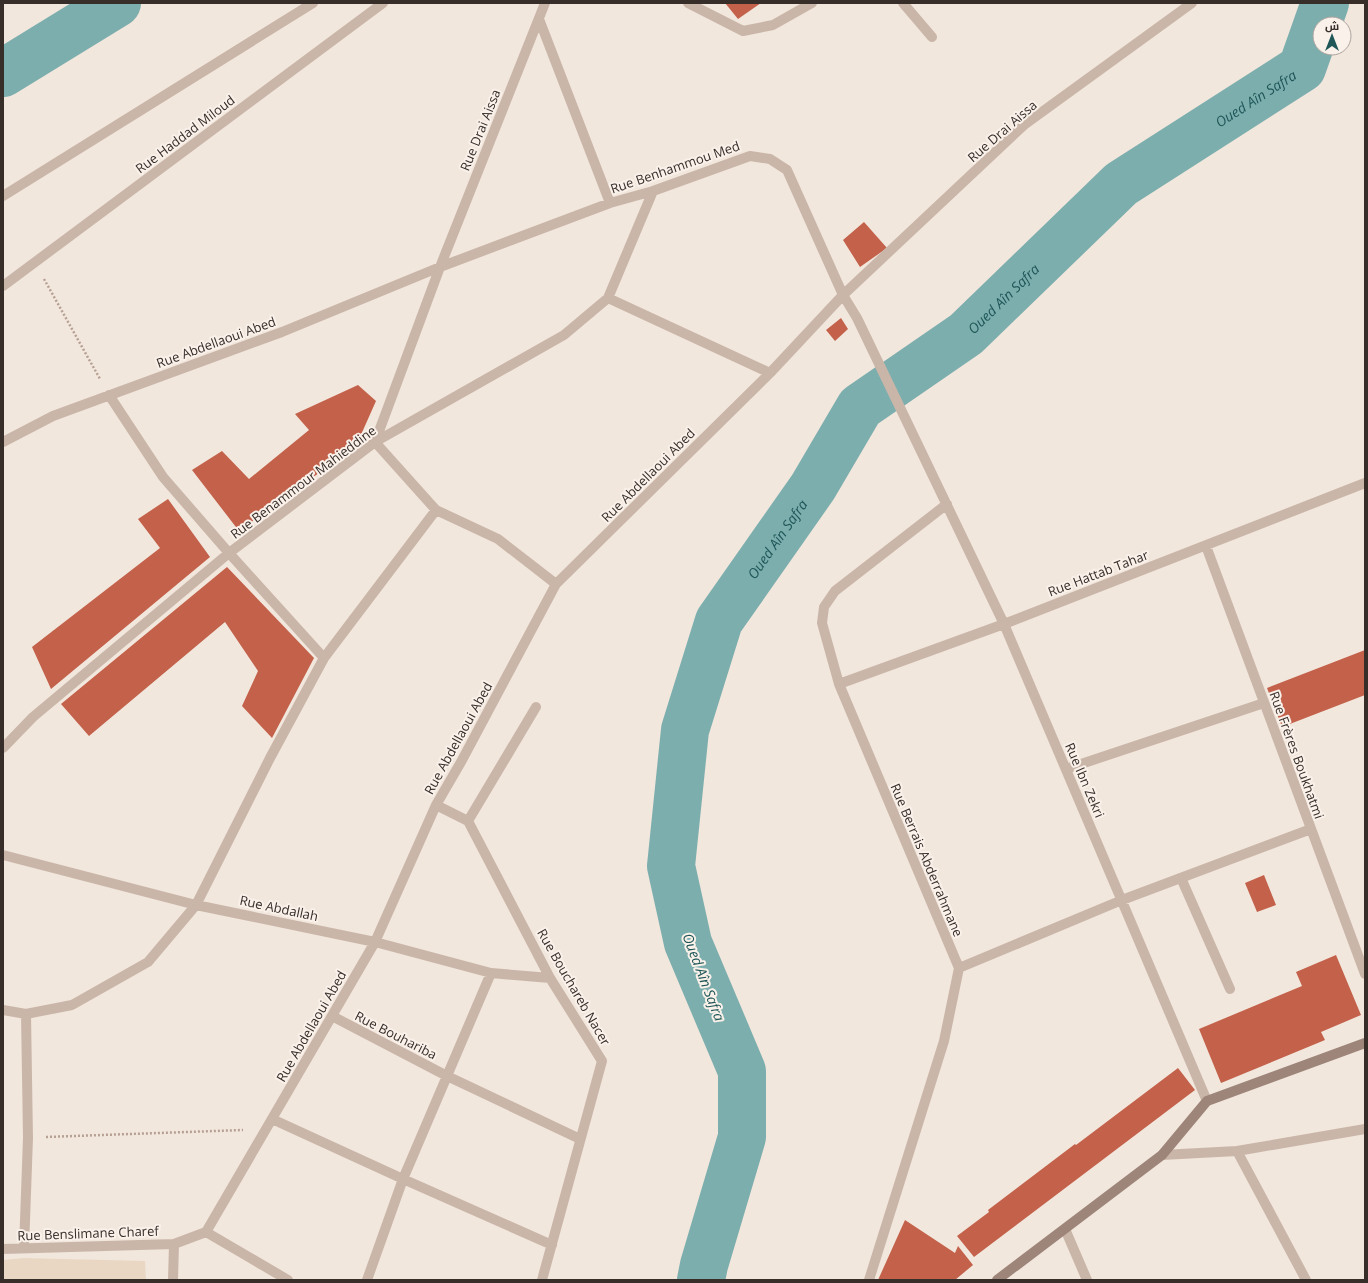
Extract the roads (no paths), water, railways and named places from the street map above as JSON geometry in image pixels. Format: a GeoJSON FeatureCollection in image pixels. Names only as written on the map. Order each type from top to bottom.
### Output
{"type":"FeatureCollection","features":[{"type":"Feature","properties":{"kind":"main road"},"geometry":{"type":"LineString","coordinates":[[997,1280],[1162,1155],[1207,1101],[1365,1043]]}},
{"type":"Feature","properties":{"kind":"street"},"geometry":{"type":"LineString","coordinates":[[3,196],[313,3]]}},
{"type":"Feature","properties":{"kind":"street","name":"Rue Haddad Miloud"},"geometry":{"type":"LineString","coordinates":[[3,286],[383,3]]}},
{"type":"Feature","properties":{"kind":"street","name":"Rue Drai Aissa"},"geometry":{"type":"LineString","coordinates":[[375,442],[440,267],[545,3]]}},
{"type":"Feature","properties":{"kind":"street"},"geometry":{"type":"LineString","coordinates":[[688,3],[743,30],[773,25],[812,3]]}},
{"type":"Feature","properties":{"kind":"street"},"geometry":{"type":"LineString","coordinates":[[903,3],[932,37]]}},
{"type":"Feature","properties":{"kind":"street","name":"Rue Drai Aissa"},"geometry":{"type":"LineString","coordinates":[[843,295],[1024,125],[1192,3]]}},
{"type":"Feature","properties":{"kind":"street"},"geometry":{"type":"LineString","coordinates":[[539,19],[610,203]]}},
{"type":"Feature","properties":{"kind":"street","name":"Rue Benhammou Med"},"geometry":{"type":"LineString","coordinates":[[440,267],[610,203],[653,191],[750,156],[770,159],[787,170],[843,295],[857,318],[932,472]]}},
{"type":"Feature","properties":{"kind":"street","name":"Rue Benammour Mahieddine"},"geometry":{"type":"LineString","coordinates":[[3,748],[34,717],[229,553],[375,442],[564,335],[608,298],[653,191]]}},
{"type":"Feature","properties":{"kind":"street","name":"Rue Abdellaoui Abed"},"geometry":{"type":"LineString","coordinates":[[3,442],[53,416],[282,332],[440,267]]}},
{"type":"Feature","properties":{"kind":"street","name":"Rue Abdellaoui Abed"},"geometry":{"type":"LineString","coordinates":[[206,1232],[375,942],[436,805],[461,762],[556,584],[770,373],[843,295]]}},
{"type":"Feature","properties":{"kind":"street"},"geometry":{"type":"LineString","coordinates":[[608,298],[770,373]]}},
{"type":"Feature","properties":{"kind":"street"},"geometry":{"type":"LineString","coordinates":[[109,395],[163,477],[324,658]]}},
{"type":"Feature","properties":{"kind":"street"},"geometry":{"type":"LineString","coordinates":[[375,442],[436,510],[498,539],[556,584]]}},
{"type":"Feature","properties":{"kind":"street","name":"Rue Ibn Zekri"},"geometry":{"type":"LineString","coordinates":[[932,472],[1004,624],[1207,1101]]}},
{"type":"Feature","properties":{"kind":"street","name":"Rue Hattab Tahar"},"geometry":{"type":"LineString","coordinates":[[839,684],[1004,624],[1365,483]]}},
{"type":"Feature","properties":{"kind":"street","name":"Rue Berrais Abderrahmane"},"geometry":{"type":"LineString","coordinates":[[947,504],[836,591],[824,607],[822,623],[839,684],[958,968]]}},
{"type":"Feature","properties":{"kind":"street"},"geometry":{"type":"LineString","coordinates":[[3,1010],[26,1014],[72,1005],[148,962],[196,905],[270,758],[324,658],[436,510]]}},
{"type":"Feature","properties":{"kind":"street","name":"Rue Frères Boukhatmi"},"geometry":{"type":"LineString","coordinates":[[1206,546],[1365,974]]}},
{"type":"Feature","properties":{"kind":"street"},"geometry":{"type":"LineString","coordinates":[[1066,769],[1264,703]]}},
{"type":"Feature","properties":{"kind":"street"},"geometry":{"type":"LineString","coordinates":[[436,805],[468,821],[536,707]]}},
{"type":"Feature","properties":{"kind":"street","name":"Rue Bouchareb Nacer"},"geometry":{"type":"LineString","coordinates":[[468,821],[550,978],[602,1061],[542,1280]]}},
{"type":"Feature","properties":{"kind":"street"},"geometry":{"type":"LineString","coordinates":[[869,1280],[944,1041],[958,968],[1122,900],[1311,829]]}},
{"type":"Feature","properties":{"kind":"street","name":"Rue Abdallah"},"geometry":{"type":"LineString","coordinates":[[3,855],[196,905],[375,942],[491,973],[550,978]]}},
{"type":"Feature","properties":{"kind":"street"},"geometry":{"type":"LineString","coordinates":[[1181,878],[1230,989]]}},
{"type":"Feature","properties":{"kind":"street"},"geometry":{"type":"LineString","coordinates":[[367,1280],[403,1179],[491,973]]}},
{"type":"Feature","properties":{"kind":"street"},"geometry":{"type":"LineString","coordinates":[[24,1248],[28,1138],[26,1014]]}},
{"type":"Feature","properties":{"kind":"street","name":"Rue Bouhariba"},"geometry":{"type":"LineString","coordinates":[[332,1016],[447,1076],[580,1139]]}},
{"type":"Feature","properties":{"kind":"street"},"geometry":{"type":"LineString","coordinates":[[272,1119],[552,1245]]}},
{"type":"Feature","properties":{"kind":"street"},"geometry":{"type":"LineString","coordinates":[[1162,1155],[1237,1151],[1365,1129]]}},
{"type":"Feature","properties":{"kind":"street"},"geometry":{"type":"LineString","coordinates":[[1237,1151],[1306,1280]]}},
{"type":"Feature","properties":{"kind":"street"},"geometry":{"type":"LineString","coordinates":[[1065,1229],[1087,1280]]}},
{"type":"Feature","properties":{"kind":"street"},"geometry":{"type":"LineString","coordinates":[[173,1280],[174,1244],[206,1232],[288,1280]]}},
{"type":"Feature","properties":{"kind":"street","name":"Rue Benslimane Charef"},"geometry":{"type":"LineString","coordinates":[[3,1249],[174,1244]]}},
{"type":"Feature","properties":{"kind":"waterway","name":"Oued Aîn Safra"},"geometry":{"type":"LineString","coordinates":[[3,73],[117,3]]}},
{"type":"Feature","properties":{"kind":"waterway","name":"Oued Aîn Safra"},"geometry":{"type":"LineString","coordinates":[[701,1280],[704,1265],[742,1137],[742,1071],[688,943],[671,866],[685,730],[719,621],[813,487],[860,407],[966,334],[1121,184],[1302,68],[1325,3]]}}]}
